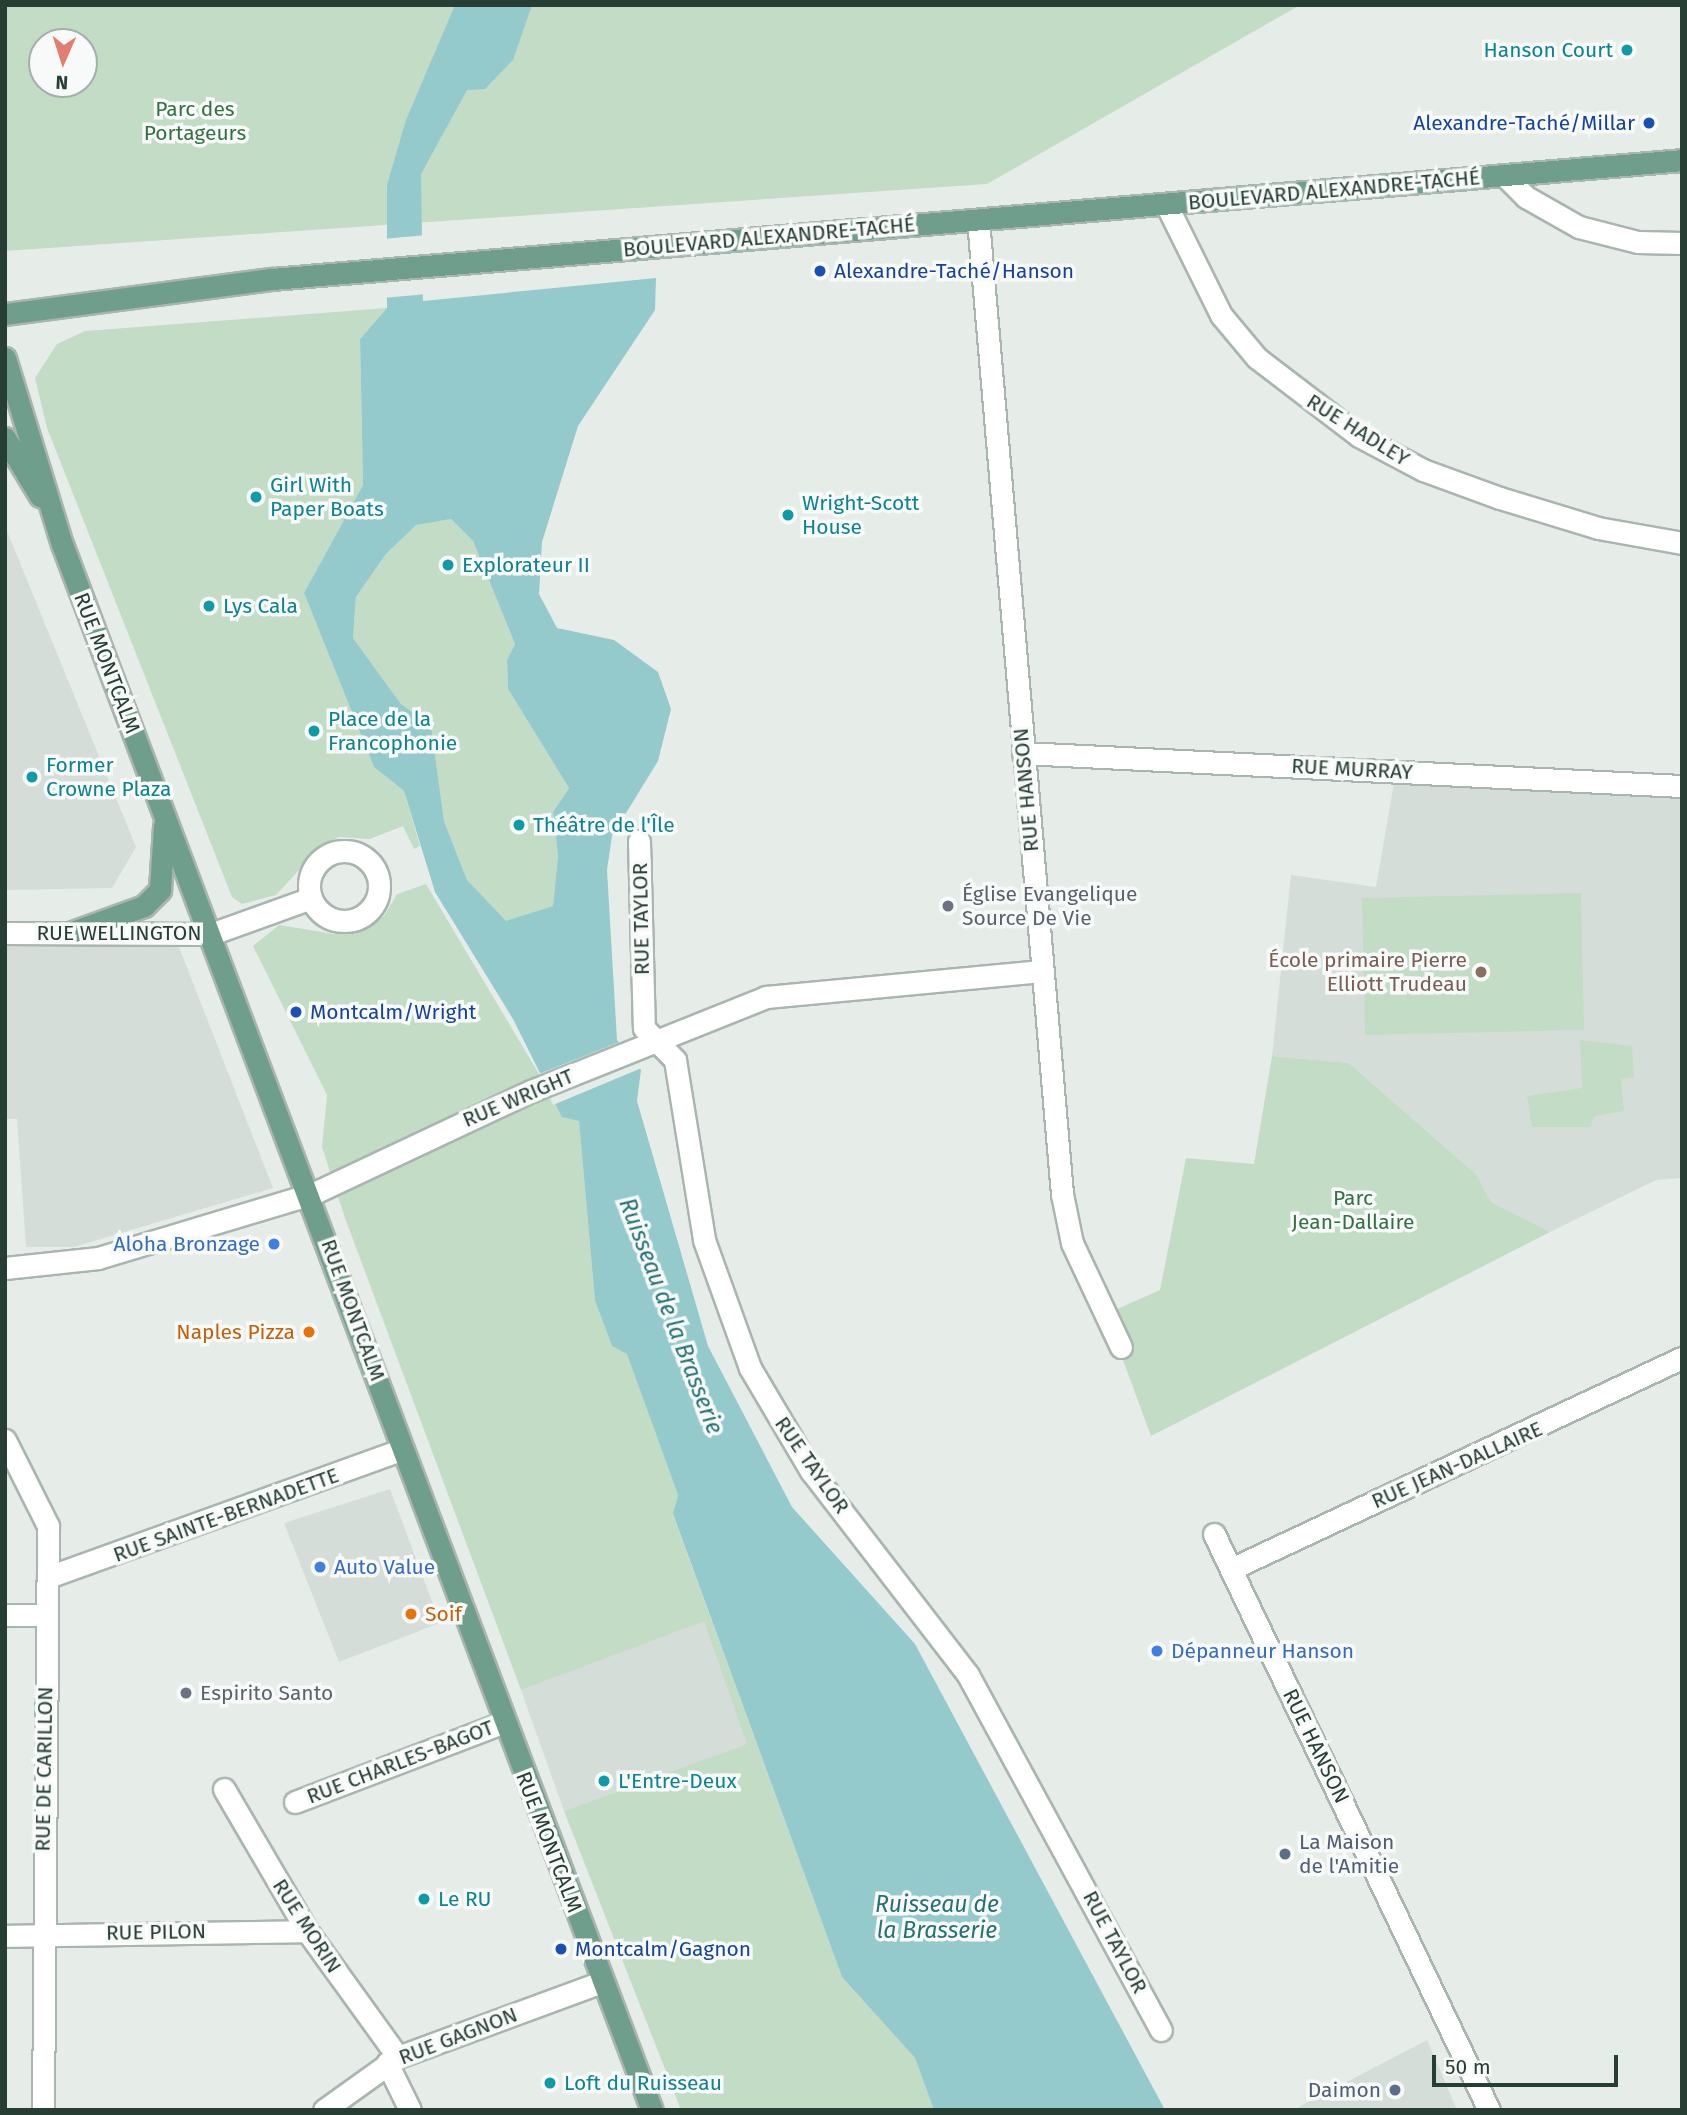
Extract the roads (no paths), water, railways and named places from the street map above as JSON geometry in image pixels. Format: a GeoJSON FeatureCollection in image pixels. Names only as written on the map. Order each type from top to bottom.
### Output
{"type":"FeatureCollection","features":[{"type":"Feature","properties":{"kind":"main road","name":"BOULEVARD ALEXANDRE-TACHÉ"},"geometry":{"type":"LineString","coordinates":[[5,314],[34,314],[195,288],[360,271],[1682,160]]}},
{"type":"Feature","properties":{"kind":"main road","name":"BOULEVARD ALEXANDRE-TACHÉ"},"geometry":{"type":"LineString","coordinates":[[5,324],[34,314]]}},
{"type":"Feature","properties":{"kind":"main road","name":"RUE MONTCALM"},"geometry":{"type":"LineString","coordinates":[[5,358],[31,429],[50,512],[312,1194],[403,1449],[652,2110]]}},
{"type":"Feature","properties":{"kind":"main road","name":"RUE MONTCALM"},"geometry":{"type":"LineString","coordinates":[[5,438],[50,512]]}},
{"type":"Feature","properties":{"kind":"main road"},"geometry":{"type":"LineString","coordinates":[[72,932],[144,906],[160,890],[164,813]]}},
{"type":"Feature","properties":{"kind":"street","name":"BOULEVARD ALEXANDRE-TACHÉ"},"geometry":{"type":"LineString","coordinates":[[1505,176],[1526,197],[1579,227],[1639,242],[1682,243]]}},
{"type":"Feature","properties":{"kind":"street","name":"RUE HADLEY"},"geometry":{"type":"LineString","coordinates":[[1166,204],[1221,315],[1257,358],[1359,436],[1423,470],[1500,498],[1598,528],[1682,543]]}},
{"type":"Feature","properties":{"kind":"street","name":"RUE HANSON"},"geometry":{"type":"LineString","coordinates":[[978,220],[1042,971],[1067,1228],[1121,1347]]}},
{"type":"Feature","properties":{"kind":"street","name":"RUE MURRAY"},"geometry":{"type":"LineString","coordinates":[[1023,753],[1682,786]]}},
{"type":"Feature","properties":{"kind":"street","name":"RUE TAYLOR"},"geometry":{"type":"LineString","coordinates":[[639,841],[644,1028],[675,1060],[704,1240],[750,1368],[811,1471],[968,1675],[1161,2030]]}},
{"type":"Feature","properties":{"kind":"street","name":"RUE WELLINGTON"},"geometry":{"type":"LineString","coordinates":[[5,933],[211,934],[311,898]]}},
{"type":"Feature","properties":{"kind":"street","name":"RUE WRIGHT"},"geometry":{"type":"LineString","coordinates":[[5,1269],[98,1258],[312,1194],[531,1091],[766,997],[1042,971]]}},
{"type":"Feature","properties":{"kind":"street","name":"RUE JEAN-DALLAIRE"},"geometry":{"type":"LineString","coordinates":[[1231,1569],[1682,1358]]}},
{"type":"Feature","properties":{"kind":"street","name":"RUE DE CARILLON"},"geometry":{"type":"LineString","coordinates":[[5,1440],[46,1512],[48,1577],[42,1934],[43,2110]]}},
{"type":"Feature","properties":{"kind":"street","name":"RUE SAINTE-BERNADETTE"},"geometry":{"type":"LineString","coordinates":[[48,1577],[403,1449]]}},
{"type":"Feature","properties":{"kind":"street","name":"RUE HANSON"},"geometry":{"type":"LineString","coordinates":[[1214,1534],[1489,2110]]}},
{"type":"Feature","properties":{"kind":"street"},"geometry":{"type":"LineString","coordinates":[[5,1615],[47,1615]]}},
{"type":"Feature","properties":{"kind":"street","name":"RUE CHARLES-BAGOT"},"geometry":{"type":"LineString","coordinates":[[295,1802],[505,1722]]}},
{"type":"Feature","properties":{"kind":"street","name":"RUE MORIN"},"geometry":{"type":"LineString","coordinates":[[224,1789],[307,1931],[392,2060],[410,2110]]}},
{"type":"Feature","properties":{"kind":"street","name":"RUE PILON"},"geometry":{"type":"LineString","coordinates":[[5,1936],[307,1931]]}},
{"type":"Feature","properties":{"kind":"street","name":"RUE GAGNON"},"geometry":{"type":"LineString","coordinates":[[324,2110],[392,2060],[602,1982]]}},
{"type":"Feature","properties":{"kind":"water","name":"Ruisseau de la Brasserie"},"geometry":{"type":"Polygon","coordinates":[[[455,5],[532,5],[513,60],[485,89],[467,90],[421,174],[423,301],[656,278],[655,310],[578,426],[542,542],[539,594],[557,628],[614,640],[658,672],[671,709],[658,761],[612,836],[607,870],[617,1040],[641,1070],[637,1101],[708,1346],[792,1507],[915,1644],[1165,2110],[934,2110],[915,2058],[842,1977],[673,1514],[678,1495],[627,1354],[612,1346],[595,1301],[579,1121],[562,1117],[513,1019],[435,892],[404,791],[374,767],[304,593],[363,485],[360,339],[387,308],[387,185],[406,120],[455,5]],[[451,519],[416,525],[386,554],[356,597],[353,638],[401,704],[431,725],[444,821],[467,880],[506,921],[553,906],[558,856],[553,812],[569,788],[508,689],[507,660],[515,644],[473,541],[451,519]]]}},
{"type":"Feature","properties":{"kind":"place","name":"Hanson Court"},"geometry":{"type":"Point","coordinates":[1627,50]}},
{"type":"Feature","properties":{"kind":"place","name":"Alexandre-Taché/Millar"},"geometry":{"type":"Point","coordinates":[1649,123]}},
{"type":"Feature","properties":{"kind":"place","name":"Alexandre-Taché/Hanson"},"geometry":{"type":"Point","coordinates":[820,271]}},
{"type":"Feature","properties":{"kind":"place","name":"Girl With Paper Boats"},"geometry":{"type":"Point","coordinates":[256,497]}},
{"type":"Feature","properties":{"kind":"place","name":"Wright-Scott House"},"geometry":{"type":"Point","coordinates":[788,515]}},
{"type":"Feature","properties":{"kind":"place","name":"Explorateur II"},"geometry":{"type":"Point","coordinates":[448,565]}},
{"type":"Feature","properties":{"kind":"place","name":"Lys Cala"},"geometry":{"type":"Point","coordinates":[209,606]}},
{"type":"Feature","properties":{"kind":"place","name":"Place de la Francophonie"},"geometry":{"type":"Point","coordinates":[314,731]}},
{"type":"Feature","properties":{"kind":"place","name":"Former Crowne Plaza"},"geometry":{"type":"Point","coordinates":[32,777]}},
{"type":"Feature","properties":{"kind":"place","name":"Théâtre de l'Île"},"geometry":{"type":"Point","coordinates":[519,825]}},
{"type":"Feature","properties":{"kind":"place","name":"Église Evangelique Source De Vie"},"geometry":{"type":"Point","coordinates":[948,906]}},
{"type":"Feature","properties":{"kind":"place","name":"École primaire Pierre Elliott Trudeau"},"geometry":{"type":"Point","coordinates":[1481,972]}},
{"type":"Feature","properties":{"kind":"place","name":"Montcalm/Wright"},"geometry":{"type":"Point","coordinates":[296,1012]}},
{"type":"Feature","properties":{"kind":"place","name":"Aloha Bronzage"},"geometry":{"type":"Point","coordinates":[274,1244]}},
{"type":"Feature","properties":{"kind":"place","name":"Naples Pizza"},"geometry":{"type":"Point","coordinates":[309,1332]}},
{"type":"Feature","properties":{"kind":"place","name":"Auto Value"},"geometry":{"type":"Point","coordinates":[320,1567]}},
{"type":"Feature","properties":{"kind":"place","name":"Soif"},"geometry":{"type":"Point","coordinates":[411,1614]}},
{"type":"Feature","properties":{"kind":"place","name":"Dépanneur Hanson"},"geometry":{"type":"Point","coordinates":[1157,1651]}},
{"type":"Feature","properties":{"kind":"place","name":"Espirito Santo"},"geometry":{"type":"Point","coordinates":[186,1693]}},
{"type":"Feature","properties":{"kind":"place","name":"L'Entre-Deux"},"geometry":{"type":"Point","coordinates":[604,1781]}},
{"type":"Feature","properties":{"kind":"place","name":"La Maison de l'Amitie"},"geometry":{"type":"Point","coordinates":[1285,1854]}},
{"type":"Feature","properties":{"kind":"place","name":"Le RU"},"geometry":{"type":"Point","coordinates":[424,1899]}},
{"type":"Feature","properties":{"kind":"place","name":"Montcalm/Gagnon"},"geometry":{"type":"Point","coordinates":[561,1949]}},
{"type":"Feature","properties":{"kind":"place","name":"Loft du Ruisseau"},"geometry":{"type":"Point","coordinates":[550,2083]}},
{"type":"Feature","properties":{"kind":"place","name":"Daimon"},"geometry":{"type":"Point","coordinates":[1395,2090]}},
{"type":"Feature","properties":{"kind":"park label","name":"Parc des Portageurs"},"geometry":{"type":"Point","coordinates":[195,121]}},
{"type":"Feature","properties":{"kind":"park label","name":"Parc Jean-Dallaire"},"geometry":{"type":"Point","coordinates":[1353,1210]}}]}
